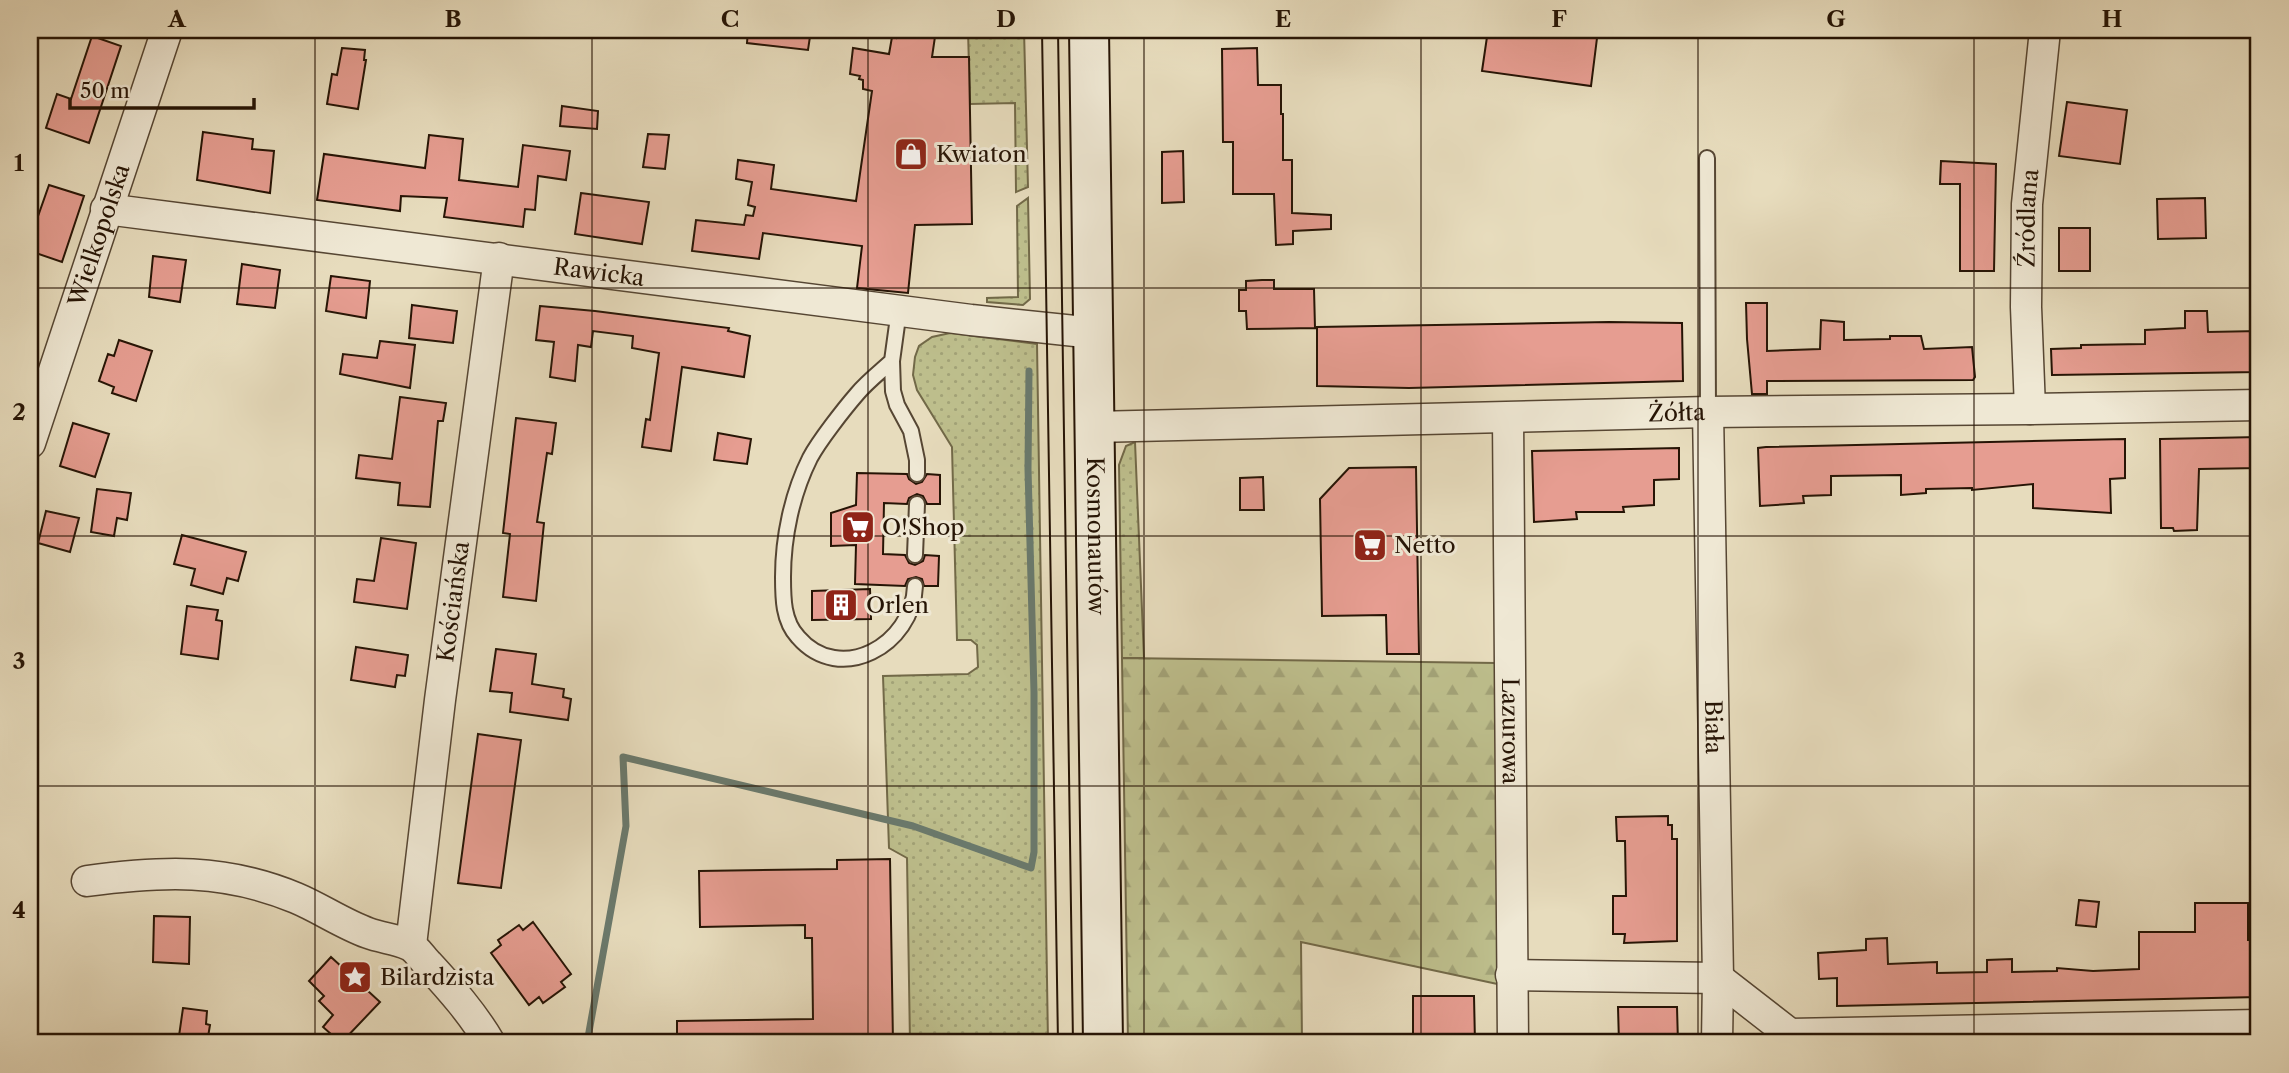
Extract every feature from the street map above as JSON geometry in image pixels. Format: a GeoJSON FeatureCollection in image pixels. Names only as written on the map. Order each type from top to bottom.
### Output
{"type":"FeatureCollection","features":[{"type":"Feature","properties":{"kind":"main road","name":"Kosmonautów"},"geometry":{"type":"LineString","coordinates":[[1089,30],[1103,1043]]}},
{"type":"Feature","properties":{"kind":"street","name":"Wielkopolska"},"geometry":{"type":"LineString","coordinates":[[30,443],[167,30]]}},
{"type":"Feature","properties":{"kind":"street","name":"Źródlana"},"geometry":{"type":"LineString","coordinates":[[2030,409],[2026,307],[2027,204],[2045,30]]}},
{"type":"Feature","properties":{"kind":"street","name":"Rawicka"},"geometry":{"type":"LineString","coordinates":[[106,209],[1094,333]]}},
{"type":"Feature","properties":{"kind":"street","name":"Kościańska"},"geometry":{"type":"LineString","coordinates":[[411,946],[442,686],[499,258]]}},
{"type":"Feature","properties":{"kind":"street","name":"Żółta"},"geometry":{"type":"LineString","coordinates":[[1094,427],[1708,412],[2259,405]]}},
{"type":"Feature","properties":{"kind":"street","name":"Biała"},"geometry":{"type":"LineString","coordinates":[[1708,412],[1717,1043]]}},
{"type":"Feature","properties":{"kind":"street","name":"Lazurowa"},"geometry":{"type":"LineString","coordinates":[[1508,418],[1513,1043]]}},
{"type":"Feature","properties":{"kind":"street"},"geometry":{"type":"LineString","coordinates":[[87,881],[134,874],[186,872],[264,886],[295,898],[367,933],[411,946],[450,988],[490,1043]]}},
{"type":"Feature","properties":{"kind":"street"},"geometry":{"type":"LineString","coordinates":[[1511,975],[1718,978],[1784,1039],[2259,1025]]}},
{"type":"Feature","properties":{"kind":"lane"},"geometry":{"type":"LineString","coordinates":[[1707,158],[1708,412]]}},
{"type":"Feature","properties":{"kind":"lane"},"geometry":{"type":"LineString","coordinates":[[899,310],[892,361],[893,391],[911,431],[917,474]]}},
{"type":"Feature","properties":{"kind":"lane"},"geometry":{"type":"LineString","coordinates":[[892,361],[858,392],[811,457],[790,514],[785,543],[783,572],[786,614],[796,636],[814,651],[839,657],[853,657],[880,648],[900,631],[912,608],[915,586]]}},
{"type":"Feature","properties":{"kind":"lane"},"geometry":{"type":"LineString","coordinates":[[915,555],[917,504]]}},
{"type":"Feature","properties":{"kind":"green space"},"geometry":{"type":"Polygon","coordinates":[[[968,30],[1024,30],[1028,187],[1016,192],[1015,103],[970,104],[968,30]]]}},
{"type":"Feature","properties":{"kind":"green space"},"geometry":{"type":"Polygon","coordinates":[[[1028,198],[1030,299],[1023,305],[987,302],[987,298],[1018,297],[1017,206],[1028,198]]]}},
{"type":"Feature","properties":{"kind":"green space"},"geometry":{"type":"Polygon","coordinates":[[[950,333],[1037,344],[1048,1043],[910,1043],[907,858],[889,848],[883,676],[968,674],[978,667],[977,645],[971,640],[957,640],[952,447],[917,390],[913,375],[919,346],[932,337],[950,333]]]}},
{"type":"Feature","properties":{"kind":"green space"},"geometry":{"type":"Polygon","coordinates":[[[1135,442],[1144,658],[1122,658],[1119,465],[1126,446],[1135,442]]]}},
{"type":"Feature","properties":{"kind":"green space"},"geometry":{"type":"Polygon","coordinates":[[[1122,658],[1496,663],[1502,985],[1301,942],[1302,1043],[1128,1043],[1122,658]]]}},
{"type":"Feature","properties":{"kind":"building"},"geometry":{"type":"Polygon","coordinates":[[[748,30],[811,30],[808,50],[747,43],[748,30]]]}},
{"type":"Feature","properties":{"kind":"building"},"geometry":{"type":"Polygon","coordinates":[[[897,30],[936,30],[932,57],[969,57],[972,224],[915,225],[908,293],[857,288],[862,246],[763,233],[759,259],[692,251],[696,220],[744,225],[746,215],[753,216],[755,207],[748,205],[752,182],[736,179],[738,160],[774,165],[771,189],[856,201],[872,91],[863,89],[860,76],[850,74],[853,48],[889,54],[892,37],[896,38],[897,30]]]}},
{"type":"Feature","properties":{"kind":"building"},"geometry":{"type":"Polygon","coordinates":[[[1488,30],[1598,30],[1591,86],[1482,71],[1488,30]]]}},
{"type":"Feature","properties":{"kind":"building"},"geometry":{"type":"Polygon","coordinates":[[[92,36],[121,46],[89,143],[46,128],[57,94],[71,99],[92,36]]]}},
{"type":"Feature","properties":{"kind":"building"},"geometry":{"type":"Polygon","coordinates":[[[342,48],[365,50],[366,60],[358,109],[327,104],[332,74],[337,75],[342,48]]]}},
{"type":"Feature","properties":{"kind":"building"},"geometry":{"type":"Polygon","coordinates":[[[1257,48],[1258,85],[1281,85],[1283,160],[1292,160],[1292,213],[1331,215],[1331,229],[1293,231],[1293,244],[1276,245],[1274,194],[1233,194],[1233,142],[1223,142],[1222,49],[1257,48]]]}},
{"type":"Feature","properties":{"kind":"building"},"geometry":{"type":"Polygon","coordinates":[[[2067,102],[2127,110],[2120,164],[2059,156],[2067,102]]]}},
{"type":"Feature","properties":{"kind":"building"},"geometry":{"type":"Polygon","coordinates":[[[562,106],[598,111],[597,129],[560,126],[562,106]]]}},
{"type":"Feature","properties":{"kind":"building"},"geometry":{"type":"Polygon","coordinates":[[[203,132],[253,139],[252,149],[274,151],[270,193],[197,180],[203,132]]]}},
{"type":"Feature","properties":{"kind":"building"},"geometry":{"type":"Polygon","coordinates":[[[648,134],[669,135],[665,169],[643,167],[648,134]]]}},
{"type":"Feature","properties":{"kind":"building"},"geometry":{"type":"Polygon","coordinates":[[[429,135],[463,139],[459,180],[518,187],[523,145],[570,151],[566,180],[538,176],[535,210],[525,209],[523,227],[444,217],[447,198],[401,196],[400,211],[317,200],[324,154],[425,168],[429,135]]]}},
{"type":"Feature","properties":{"kind":"building"},"geometry":{"type":"Polygon","coordinates":[[[1183,151],[1184,202],[1162,203],[1162,152],[1183,151]]]}},
{"type":"Feature","properties":{"kind":"building"},"geometry":{"type":"Polygon","coordinates":[[[1941,161],[1996,164],[1994,271],[1960,271],[1960,184],[1940,184],[1941,161]]]}},
{"type":"Feature","properties":{"kind":"building"},"geometry":{"type":"Polygon","coordinates":[[[49,185],[84,196],[62,262],[30,251],[30,239],[49,185]]]}},
{"type":"Feature","properties":{"kind":"building"},"geometry":{"type":"Polygon","coordinates":[[[581,193],[649,202],[642,244],[575,234],[581,193]]]}},
{"type":"Feature","properties":{"kind":"building"},"geometry":{"type":"Polygon","coordinates":[[[2205,198],[2206,238],[2158,239],[2157,199],[2205,198]]]}},
{"type":"Feature","properties":{"kind":"building"},"geometry":{"type":"Polygon","coordinates":[[[2059,228],[2090,228],[2090,271],[2059,271],[2059,228]]]}},
{"type":"Feature","properties":{"kind":"building"},"geometry":{"type":"Polygon","coordinates":[[[153,256],[186,260],[180,302],[149,297],[153,256]]]}},
{"type":"Feature","properties":{"kind":"building"},"geometry":{"type":"Polygon","coordinates":[[[242,264],[280,270],[275,308],[237,304],[242,264]]]}},
{"type":"Feature","properties":{"kind":"building"},"geometry":{"type":"Polygon","coordinates":[[[331,276],[370,281],[366,318],[326,311],[331,276]]]}},
{"type":"Feature","properties":{"kind":"building"},"geometry":{"type":"Polygon","coordinates":[[[1274,280],[1274,289],[1314,289],[1315,328],[1247,329],[1246,311],[1239,311],[1239,290],[1246,290],[1246,281],[1274,280]]]}},
{"type":"Feature","properties":{"kind":"building"},"geometry":{"type":"Polygon","coordinates":[[[1746,303],[1767,303],[1767,351],[1820,349],[1821,320],[1844,322],[1844,340],[1921,336],[1924,349],[1972,347],[1975,377],[1973,380],[1767,381],[1767,394],[1752,394],[1746,303]]]}},
{"type":"Feature","properties":{"kind":"building"},"geometry":{"type":"Polygon","coordinates":[[[412,305],[457,311],[453,343],[409,338],[412,305]]]}},
{"type":"Feature","properties":{"kind":"building"},"geometry":{"type":"Polygon","coordinates":[[[540,306],[729,328],[728,331],[750,336],[744,377],[682,367],[671,451],[642,447],[646,419],[650,420],[659,353],[632,348],[633,336],[593,331],[591,347],[578,345],[575,381],[550,377],[554,342],[536,340],[540,306]]]}},
{"type":"Feature","properties":{"kind":"building"},"geometry":{"type":"Polygon","coordinates":[[[2185,311],[2207,311],[2208,332],[2259,331],[2259,372],[2052,375],[2051,349],[2081,348],[2081,345],[2145,344],[2145,330],[2185,328],[2185,311]]]}},
{"type":"Feature","properties":{"kind":"building"},"geometry":{"type":"Polygon","coordinates":[[[1682,323],[1683,381],[1409,388],[1317,386],[1317,327],[1682,323]]]}},
{"type":"Feature","properties":{"kind":"building"},"geometry":{"type":"Polygon","coordinates":[[[119,340],[152,351],[136,401],[112,393],[114,387],[99,381],[108,354],[114,356],[119,340]]]}},
{"type":"Feature","properties":{"kind":"building"},"geometry":{"type":"Polygon","coordinates":[[[380,341],[415,345],[410,388],[340,374],[343,354],[377,358],[380,341]]]}},
{"type":"Feature","properties":{"kind":"building"},"geometry":{"type":"Polygon","coordinates":[[[400,397],[446,403],[443,421],[438,421],[430,507],[398,505],[400,483],[356,478],[359,455],[392,459],[400,397]]]}},
{"type":"Feature","properties":{"kind":"building"},"geometry":{"type":"Polygon","coordinates":[[[516,418],[556,423],[552,454],[547,453],[537,522],[544,523],[536,601],[503,597],[510,534],[503,533],[516,418]]]}},
{"type":"Feature","properties":{"kind":"building"},"geometry":{"type":"Polygon","coordinates":[[[73,423],[109,434],[95,477],[60,466],[73,423]]]}},
{"type":"Feature","properties":{"kind":"building"},"geometry":{"type":"Polygon","coordinates":[[[718,433],[751,439],[747,464],[714,460],[718,433]]]}},
{"type":"Feature","properties":{"kind":"building"},"geometry":{"type":"Polygon","coordinates":[[[2259,437],[2259,468],[2199,469],[2197,530],[2174,531],[2173,528],[2161,528],[2160,439],[2259,437]]]}},
{"type":"Feature","properties":{"kind":"building"},"geometry":{"type":"Polygon","coordinates":[[[2125,439],[2125,478],[2110,479],[2111,513],[2033,508],[2033,484],[1972,490],[1926,489],[1926,493],[1901,495],[1901,475],[1831,476],[1831,495],[1803,496],[1804,503],[1760,506],[1758,448],[2125,439]]]}},
{"type":"Feature","properties":{"kind":"building"},"geometry":{"type":"Polygon","coordinates":[[[1679,448],[1679,479],[1654,480],[1654,505],[1623,507],[1624,512],[1576,512],[1577,519],[1534,522],[1532,451],[1679,448]]]}},
{"type":"Feature","properties":{"kind":"building"},"geometry":{"type":"Polygon","coordinates":[[[1416,467],[1419,654],[1387,654],[1386,615],[1322,616],[1320,499],[1349,468],[1416,467]]]}},
{"type":"Feature","properties":{"kind":"building"},"geometry":{"type":"Polygon","coordinates":[[[857,473],[907,474],[916,484],[922,482],[927,474],[940,475],[940,504],[927,504],[923,496],[917,494],[909,498],[907,504],[884,503],[883,554],[905,555],[909,563],[915,565],[923,561],[925,555],[939,556],[938,586],[924,586],[922,579],[916,577],[908,579],[905,586],[855,584],[856,545],[831,546],[831,513],[856,505],[857,473]]]}},
{"type":"Feature","properties":{"kind":"building"},"geometry":{"type":"Polygon","coordinates":[[[1263,477],[1264,510],[1240,510],[1240,478],[1263,477]]]}},
{"type":"Feature","properties":{"kind":"building"},"geometry":{"type":"Polygon","coordinates":[[[97,489],[131,493],[127,520],[117,518],[114,536],[91,532],[97,489]]]}},
{"type":"Feature","properties":{"kind":"building"},"geometry":{"type":"Polygon","coordinates":[[[46,511],[79,518],[70,552],[38,543],[46,511]]]}},
{"type":"Feature","properties":{"kind":"building"},"geometry":{"type":"Polygon","coordinates":[[[182,535],[246,552],[238,581],[227,578],[223,594],[191,585],[195,569],[174,564],[182,535]]]}},
{"type":"Feature","properties":{"kind":"building"},"geometry":{"type":"Polygon","coordinates":[[[381,538],[416,543],[407,609],[354,602],[357,579],[374,581],[381,538]]]}},
{"type":"Feature","properties":{"kind":"building","name":"Orlen"},"geometry":{"type":"Polygon","coordinates":[[[870,589],[871,619],[812,620],[812,591],[870,589]]]}},
{"type":"Feature","properties":{"kind":"building"},"geometry":{"type":"Polygon","coordinates":[[[187,606],[218,610],[216,620],[222,621],[222,624],[218,659],[181,654],[187,606]]]}},
{"type":"Feature","properties":{"kind":"building"},"geometry":{"type":"Polygon","coordinates":[[[356,647],[408,655],[405,676],[397,675],[395,687],[351,680],[356,647]]]}},
{"type":"Feature","properties":{"kind":"building"},"geometry":{"type":"Polygon","coordinates":[[[496,649],[536,654],[532,684],[564,689],[563,697],[571,699],[568,720],[510,712],[512,693],[490,691],[496,649]]]}},
{"type":"Feature","properties":{"kind":"building"},"geometry":{"type":"Polygon","coordinates":[[[478,734],[521,740],[501,888],[458,883],[478,734]]]}},
{"type":"Feature","properties":{"kind":"building"},"geometry":{"type":"Polygon","coordinates":[[[1668,816],[1668,825],[1672,825],[1672,839],[1677,839],[1677,941],[1624,943],[1625,934],[1613,934],[1613,896],[1626,896],[1625,841],[1617,841],[1616,817],[1668,816]]]}},
{"type":"Feature","properties":{"kind":"building"},"geometry":{"type":"Polygon","coordinates":[[[890,859],[893,1043],[677,1043],[677,1021],[813,1019],[812,938],[805,938],[805,925],[700,927],[699,871],[837,869],[837,860],[890,859]]]}},
{"type":"Feature","properties":{"kind":"building"},"geometry":{"type":"Polygon","coordinates":[[[2079,900],[2099,902],[2096,927],[2076,925],[2079,900]]]}},
{"type":"Feature","properties":{"kind":"building"},"geometry":{"type":"Polygon","coordinates":[[[2195,903],[2248,903],[2248,940],[2259,940],[2259,997],[1837,1006],[1837,978],[1819,979],[1818,953],[1866,950],[1866,939],[1887,938],[1888,964],[1937,962],[1937,973],[1987,972],[1987,960],[2012,959],[2012,972],[2057,971],[2057,968],[2093,971],[2139,969],[2139,932],[2195,932],[2195,903]]]}},
{"type":"Feature","properties":{"kind":"building"},"geometry":{"type":"Polygon","coordinates":[[[154,916],[190,917],[189,964],[153,962],[154,916]]]}},
{"type":"Feature","properties":{"kind":"building"},"geometry":{"type":"Polygon","coordinates":[[[533,922],[571,974],[561,982],[565,987],[543,1003],[539,997],[529,1005],[491,953],[501,945],[498,940],[519,925],[523,930],[533,922]]]}},
{"type":"Feature","properties":{"kind":"building"},"geometry":{"type":"Polygon","coordinates":[[[331,957],[380,1002],[341,1043],[323,1027],[333,1015],[319,1001],[324,996],[309,981],[331,957]]]}},
{"type":"Feature","properties":{"kind":"building"},"geometry":{"type":"Polygon","coordinates":[[[1413,996],[1474,996],[1475,1043],[1413,1043],[1413,996]]]}},
{"type":"Feature","properties":{"kind":"building"},"geometry":{"type":"Polygon","coordinates":[[[1618,1007],[1677,1007],[1678,1043],[1619,1043],[1618,1007]]]}},
{"type":"Feature","properties":{"kind":"building"},"geometry":{"type":"Polygon","coordinates":[[[183,1008],[207,1011],[206,1024],[210,1025],[207,1043],[178,1043],[183,1008]]]}},
{"type":"Feature","properties":{"kind":"waterway"},"geometry":{"type":"LineString","coordinates":[[587,1043],[626,826],[623,757],[913,826],[1031,868],[1034,852],[1034,692],[1028,469],[1029,371]]}},
{"type":"Feature","properties":{"kind":"tram line"},"geometry":{"type":"LineString","coordinates":[[1042,30],[1058,1043]]}},
{"type":"Feature","properties":{"kind":"tram line"},"geometry":{"type":"LineString","coordinates":[[1058,30],[1073,1043]]}},
{"type":"Feature","properties":{"kind":"place","name":"Kwiaton"},"geometry":{"type":"Point","coordinates":[911,154]}},
{"type":"Feature","properties":{"kind":"place","name":"O!Shop"},"geometry":{"type":"Point","coordinates":[858,527]}},
{"type":"Feature","properties":{"kind":"place","name":"Netto"},"geometry":{"type":"Point","coordinates":[1370,545]}},
{"type":"Feature","properties":{"kind":"place","name":"Orlen"},"geometry":{"type":"Point","coordinates":[841,605]}},
{"type":"Feature","properties":{"kind":"place","name":"Bilardzista"},"geometry":{"type":"Point","coordinates":[355,977]}}]}
